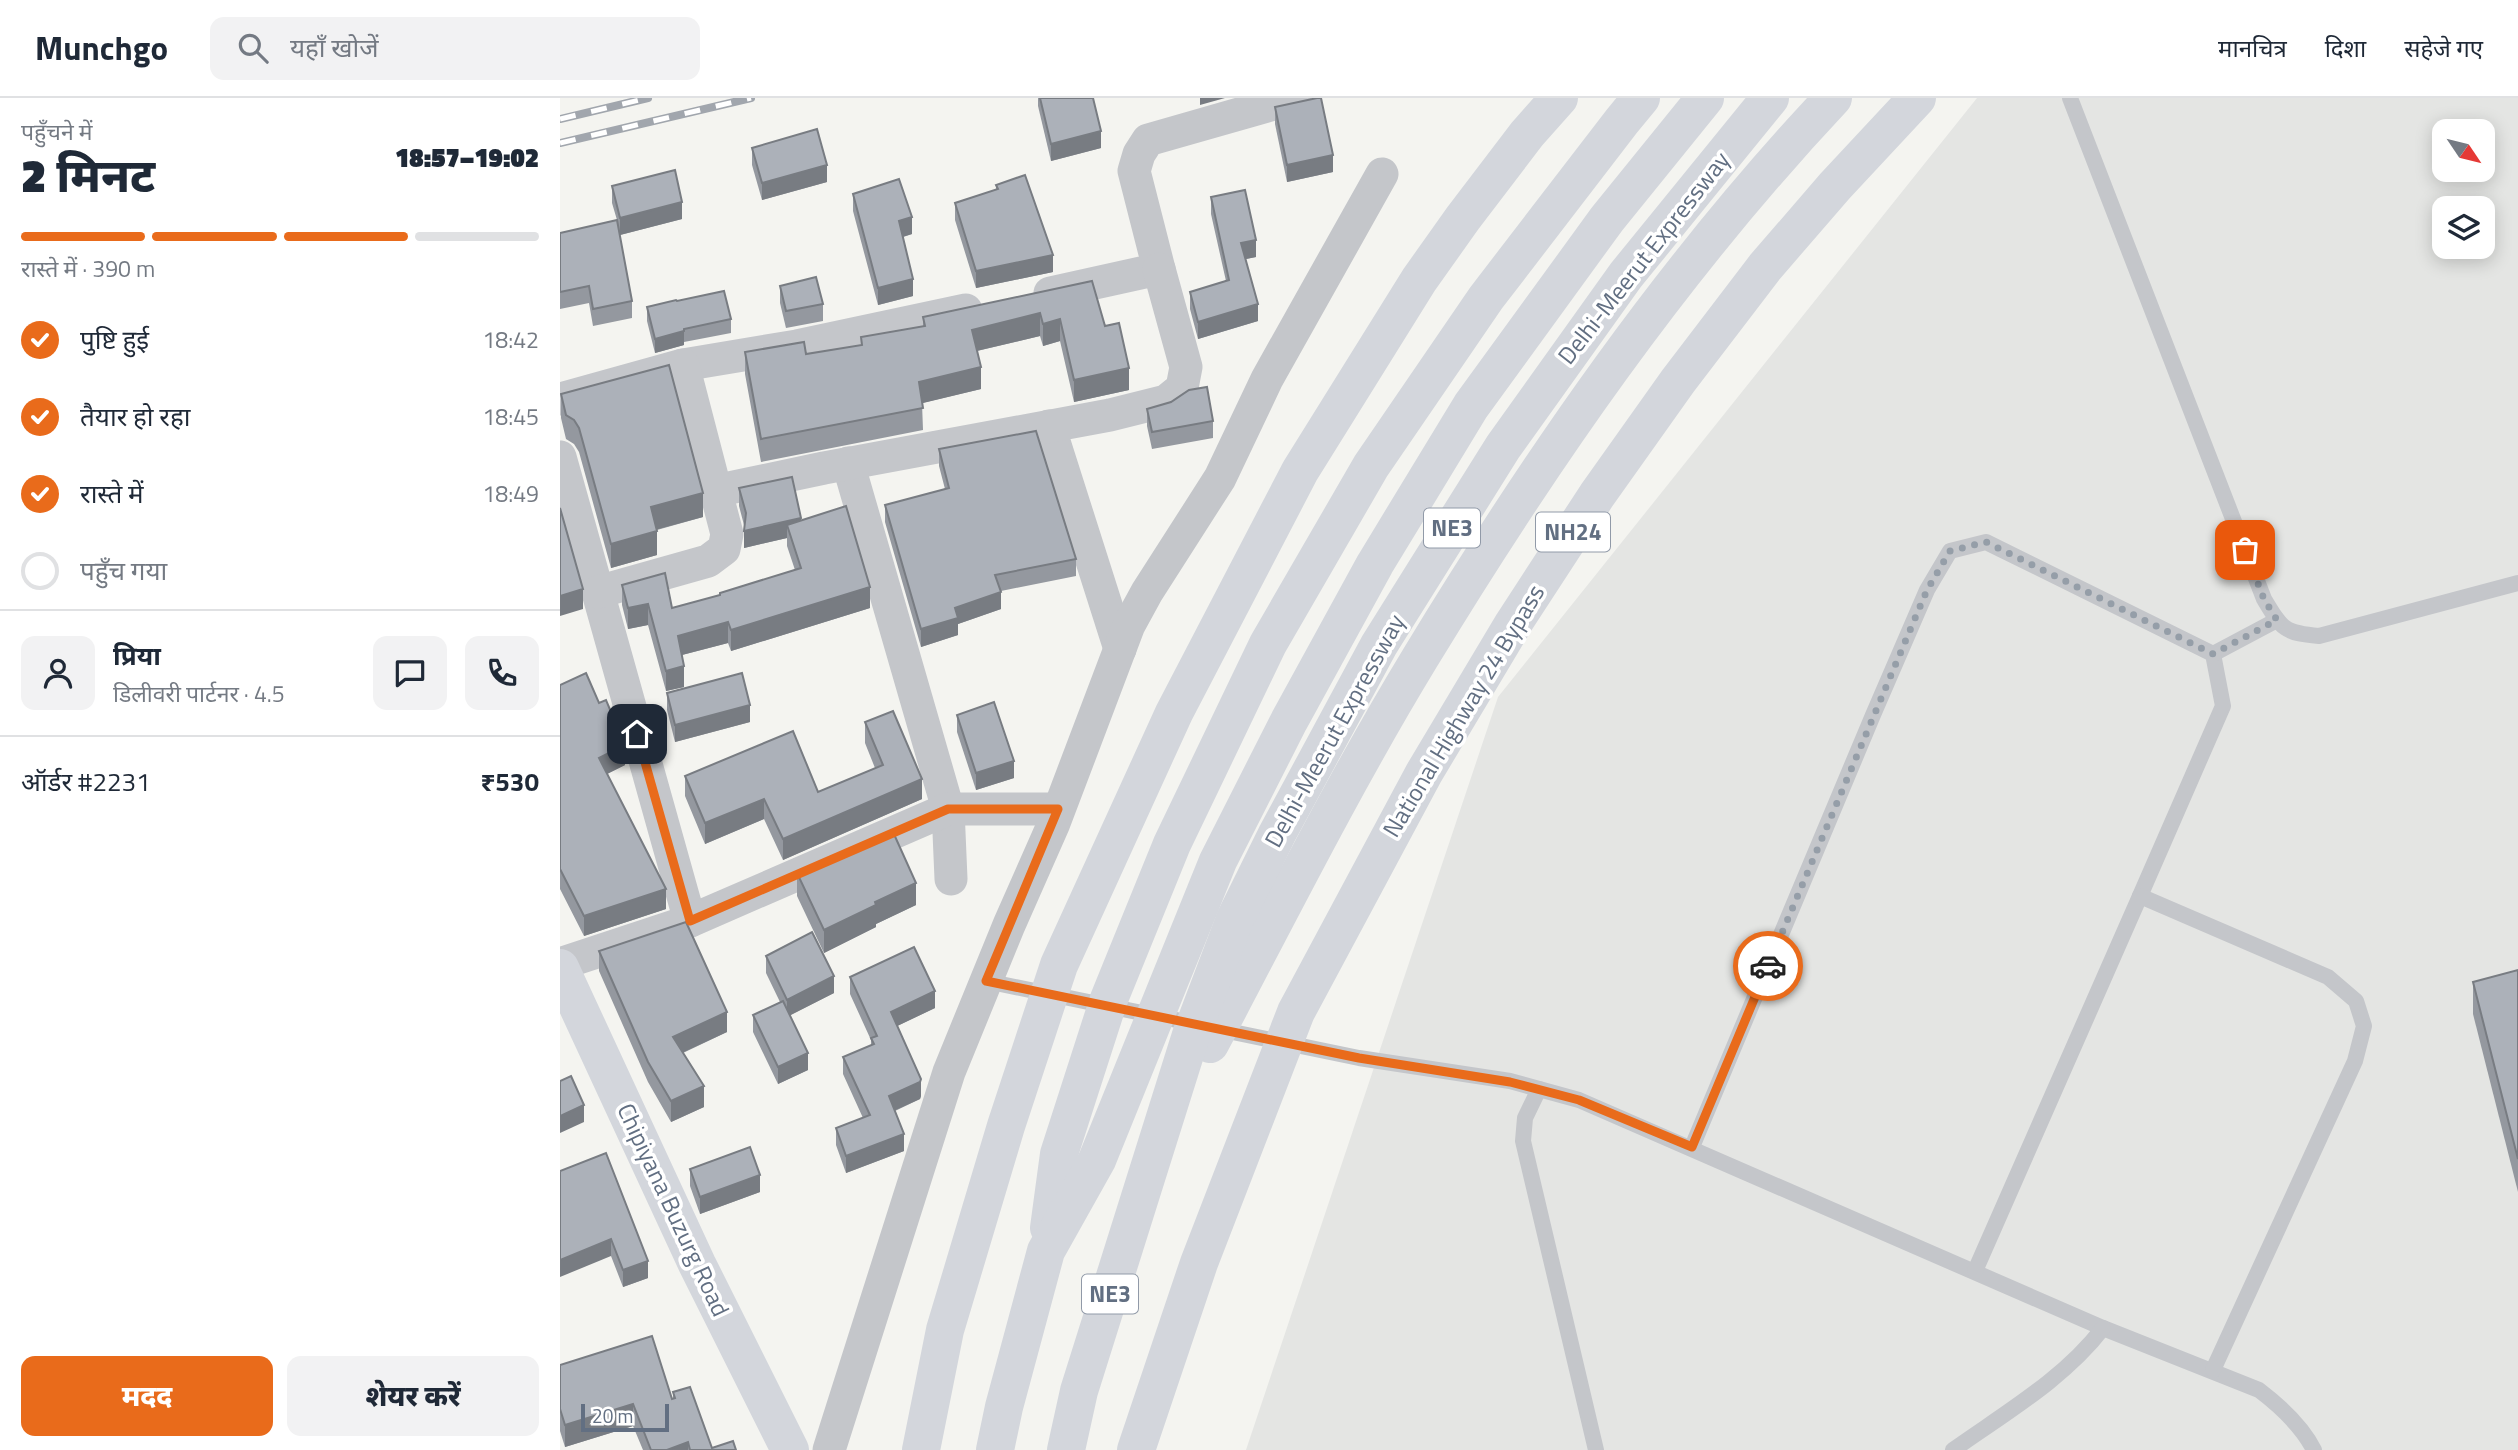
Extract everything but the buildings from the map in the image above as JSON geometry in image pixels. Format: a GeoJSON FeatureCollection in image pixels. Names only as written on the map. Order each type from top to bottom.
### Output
{"type":"FeatureCollection","features":[{"type":"Feature","properties":{"kind":"main road"},"geometry":{"type":"LineString","coordinates":[[920,1450],[945,1330],[1006,1126],[1057,971],[1174,713],[1300,471],[1419,280],[1527,134],[1559,98]]}},
{"type":"Feature","properties":{"kind":"main road"},"geometry":{"type":"LineString","coordinates":[[1046,1251],[1059,1154],[1104,1014],[1172,844],[1268,643],[1371,466],[1486,298],[1642,98]]}},
{"type":"Feature","properties":{"kind":"main road","name":"Delhi-Meerut Expressway"},"geometry":{"type":"LineString","coordinates":[[995,1450],[1046,1251],[1097,1160],[1218,861],[1289,721],[1375,564],[1471,406],[1591,241],[1704,98]]}},
{"type":"Feature","properties":{"kind":"main road","name":"Delhi-Meerut Expressway"},"geometry":{"type":"LineString","coordinates":[[1208,1024],[1241,907],[1277,834],[1379,645],[1503,447],[1626,275],[1770,98]]}},
{"type":"Feature","properties":{"kind":"main road"},"geometry":{"type":"LineString","coordinates":[[1208,1024],[1302,868],[1419,659],[1535,475],[1629,342],[1706,242],[1833,98]]}},
{"type":"Feature","properties":{"kind":"main road","name":"National Highway 24 Bypass"},"geometry":{"type":"LineString","coordinates":[[1136,1450],[1199,1263],[1296,1012],[1424,773],[1513,624],[1597,495],[1678,382],[1765,267],[1835,186],[1917,98]]}},
{"type":"Feature","properties":{"kind":"main road","name":"Chipiyana Buzurg Road"},"geometry":{"type":"LineString","coordinates":[[560,966],[697,1264],[790,1450]]}},
{"type":"Feature","properties":{"kind":"main road","name":"NE3"},"geometry":{"type":"LineString","coordinates":[[1066,1450],[1079,1391],[1160,1139],[1208,1024]]}},
{"type":"Feature","properties":{"kind":"main road"},"geometry":{"type":"LineString","coordinates":[[898,1450],[908,1426],[932,1391]]}},
{"type":"Feature","properties":{"kind":"street"},"geometry":{"type":"LineString","coordinates":[[715,491],[1167,401],[1182,388],[1185,367],[1134,171],[1139,154],[1148,140],[1295,98]]}},
{"type":"Feature","properties":{"kind":"street"},"geometry":{"type":"LineString","coordinates":[[829,1450],[949,1072],[1058,809],[1129,625],[1220,478],[1267,379],[1382,174]]}},
{"type":"Feature","properties":{"kind":"street"},"geometry":{"type":"LineString","coordinates":[[560,399],[683,365],[797,346],[1159,269]]}},
{"type":"Feature","properties":{"kind":"street"},"geometry":{"type":"LineString","coordinates":[[597,592],[708,561],[724,549],[727,534],[683,365]]}},
{"type":"Feature","properties":{"kind":"street"},"geometry":{"type":"LineString","coordinates":[[1049,426],[1120,649]]}},
{"type":"Feature","properties":{"kind":"street"},"geometry":{"type":"LineString","coordinates":[[560,457],[690,921]]}},
{"type":"Feature","properties":{"kind":"street"},"geometry":{"type":"LineString","coordinates":[[848,463],[948,809],[951,880]]}},
{"type":"Feature","properties":{"kind":"street"},"geometry":{"type":"LineString","coordinates":[[560,966],[690,921],[948,809],[1058,809]]}},
{"type":"Feature","properties":{"kind":"lane"},"geometry":{"type":"LineString","coordinates":[[2070,98],[2259,586],[2277,620],[2293,634],[2319,636],[2518,583]]}},
{"type":"Feature","properties":{"kind":"lane"},"geometry":{"type":"LineString","coordinates":[[1692,1147],[1927,590],[1950,551],[1986,542],[2213,654]]}},
{"type":"Feature","properties":{"kind":"lane"},"geometry":{"type":"LineString","coordinates":[[2213,654],[2277,620]]}},
{"type":"Feature","properties":{"kind":"lane"},"geometry":{"type":"LineString","coordinates":[[1975,1271],[2223,706],[2213,654]]}},
{"type":"Feature","properties":{"kind":"lane"},"geometry":{"type":"LineString","coordinates":[[2140,896],[2328,977],[2356,1001],[2364,1026],[2355,1061],[2213,1370]]}},
{"type":"Feature","properties":{"kind":"lane"},"geometry":{"type":"LineString","coordinates":[[986,981],[1359,1058],[1510,1082],[1579,1100],[2104,1328],[2259,1390],[2279,1404],[2310,1441],[2314,1450]]}},
{"type":"Feature","properties":{"kind":"lane"},"geometry":{"type":"LineString","coordinates":[[1539,1089],[1525,1118],[1523,1141],[1597,1450]]}},
{"type":"Feature","properties":{"kind":"lane"},"geometry":{"type":"LineString","coordinates":[[1953,1450],[2060,1373],[2087,1349],[2104,1328]]}},
{"type":"Feature","properties":{"kind":"shaded area"},"geometry":{"type":"Polygon","coordinates":[[[1977,98],[2518,98],[2518,1450],[1246,1450],[1498,697],[1977,98]]]}},
{"type":"Feature","properties":{"kind":"railway"},"geometry":{"type":"LineString","coordinates":[[560,119],[648,98]]}},
{"type":"Feature","properties":{"kind":"railway"},"geometry":{"type":"LineString","coordinates":[[560,143],[751,98]]}},
{"type":"Feature","properties":{"kind":"way so far"},"geometry":{"type":"LineString","coordinates":[[1768,966],[1927,590],[1950,551],[1986,542],[2213,654],[2277,620],[2264,599],[2245,550]]}},
{"type":"Feature","properties":{"kind":"route"},"geometry":{"type":"LineString","coordinates":[[637,734],[690,921],[948,809],[1058,809],[986,981],[1359,1058],[1510,1082],[1579,1100],[1692,1147],[1768,966]]}}]}
